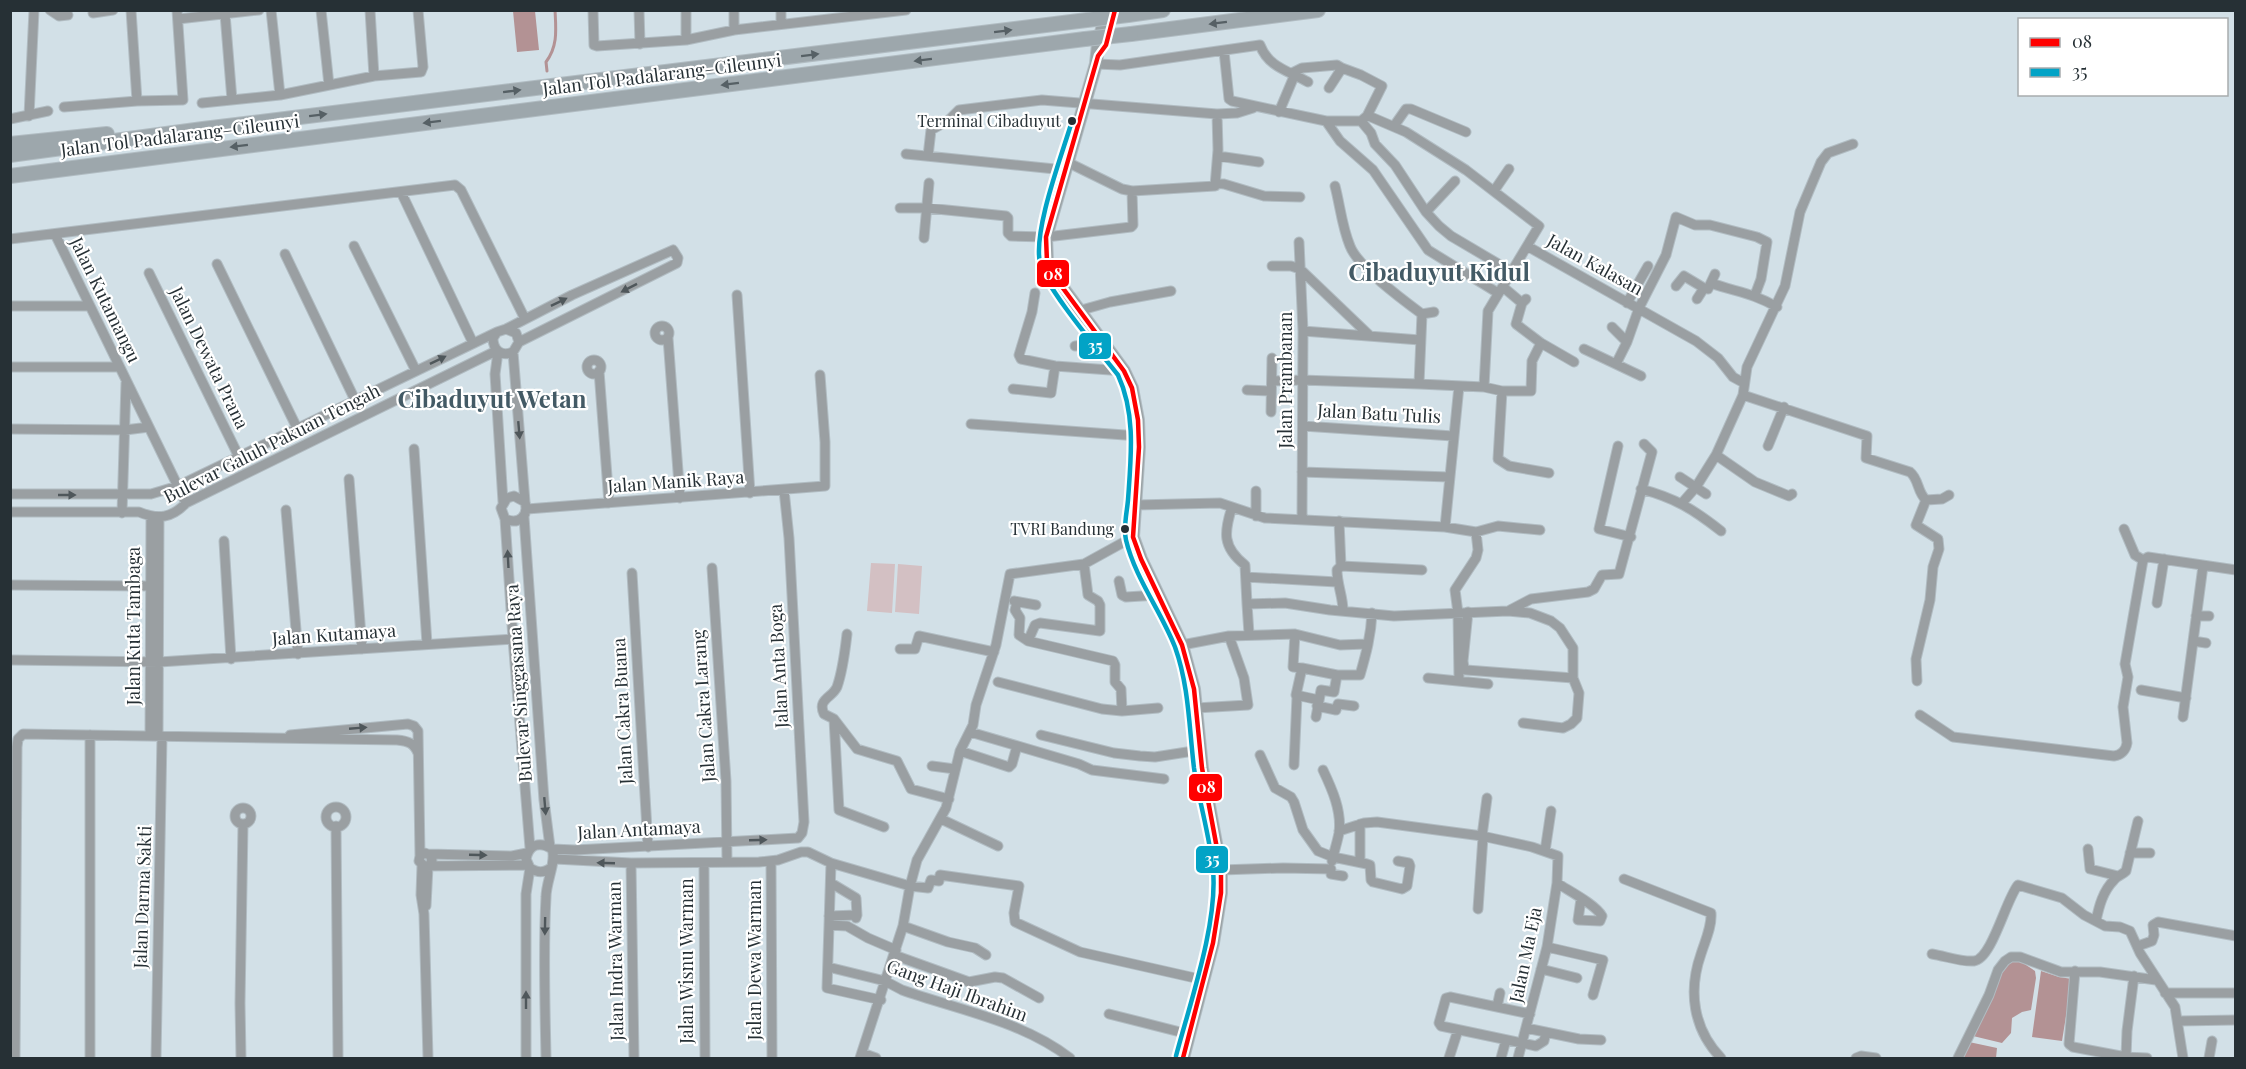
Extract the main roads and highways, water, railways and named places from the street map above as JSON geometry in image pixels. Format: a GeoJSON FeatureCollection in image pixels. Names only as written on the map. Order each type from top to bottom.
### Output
{"type":"FeatureCollection","features":[{"type":"Feature","properties":{"kind":"highway","name":"Jalan Tol Padalarang–Cileunyi"},"geometry":{"type":"LineString","coordinates":[[10,155],[203,129],[1095,20],[1122,13],[1163,10]]}},
{"type":"Feature","properties":{"kind":"highway","name":"Jalan Tol Padalarang–Cileunyi"},"geometry":{"type":"LineString","coordinates":[[10,176],[1318,10]]}},
{"type":"Feature","properties":{"kind":"highway"},"geometry":{"type":"LineString","coordinates":[[10,144],[87,135],[203,129]]}},
{"type":"Feature","properties":{"kind":"main road"},"geometry":{"type":"LineString","coordinates":[[1107,10],[1098,44],[1097,60],[1046,237],[1046,256],[1050,268],[1078,311],[1124,371],[1134,396],[1139,436],[1133,537],[1136,548],[1182,645],[1194,689],[1200,750],[1221,870],[1218,917],[1183,1059]]}},
{"type":"Feature","properties":{"kind":"main road"},"geometry":{"type":"LineString","coordinates":[[1097,60],[1122,13]]}},
{"type":"Feature","properties":{"kind":"waterway"},"geometry":{"type":"LineString","coordinates":[[547,71],[546,62],[553,50],[555,38],[555,10]]}},
{"type":"Feature","properties":{"kind":"place","name":"Terminal Cibaduyut"},"geometry":{"type":"Point","coordinates":[1072,121]}},
{"type":"Feature","properties":{"kind":"place","name":"TVRI Bandung"},"geometry":{"type":"Point","coordinates":[1125,529]}},
{"type":"Feature","properties":{"kind":"district","name":"Cibaduyut Kidul"},"geometry":{"type":"Point","coordinates":[1439,273]}},
{"type":"Feature","properties":{"kind":"district","name":"Cibaduyut Wetan"},"geometry":{"type":"Point","coordinates":[492,400]}}]}
